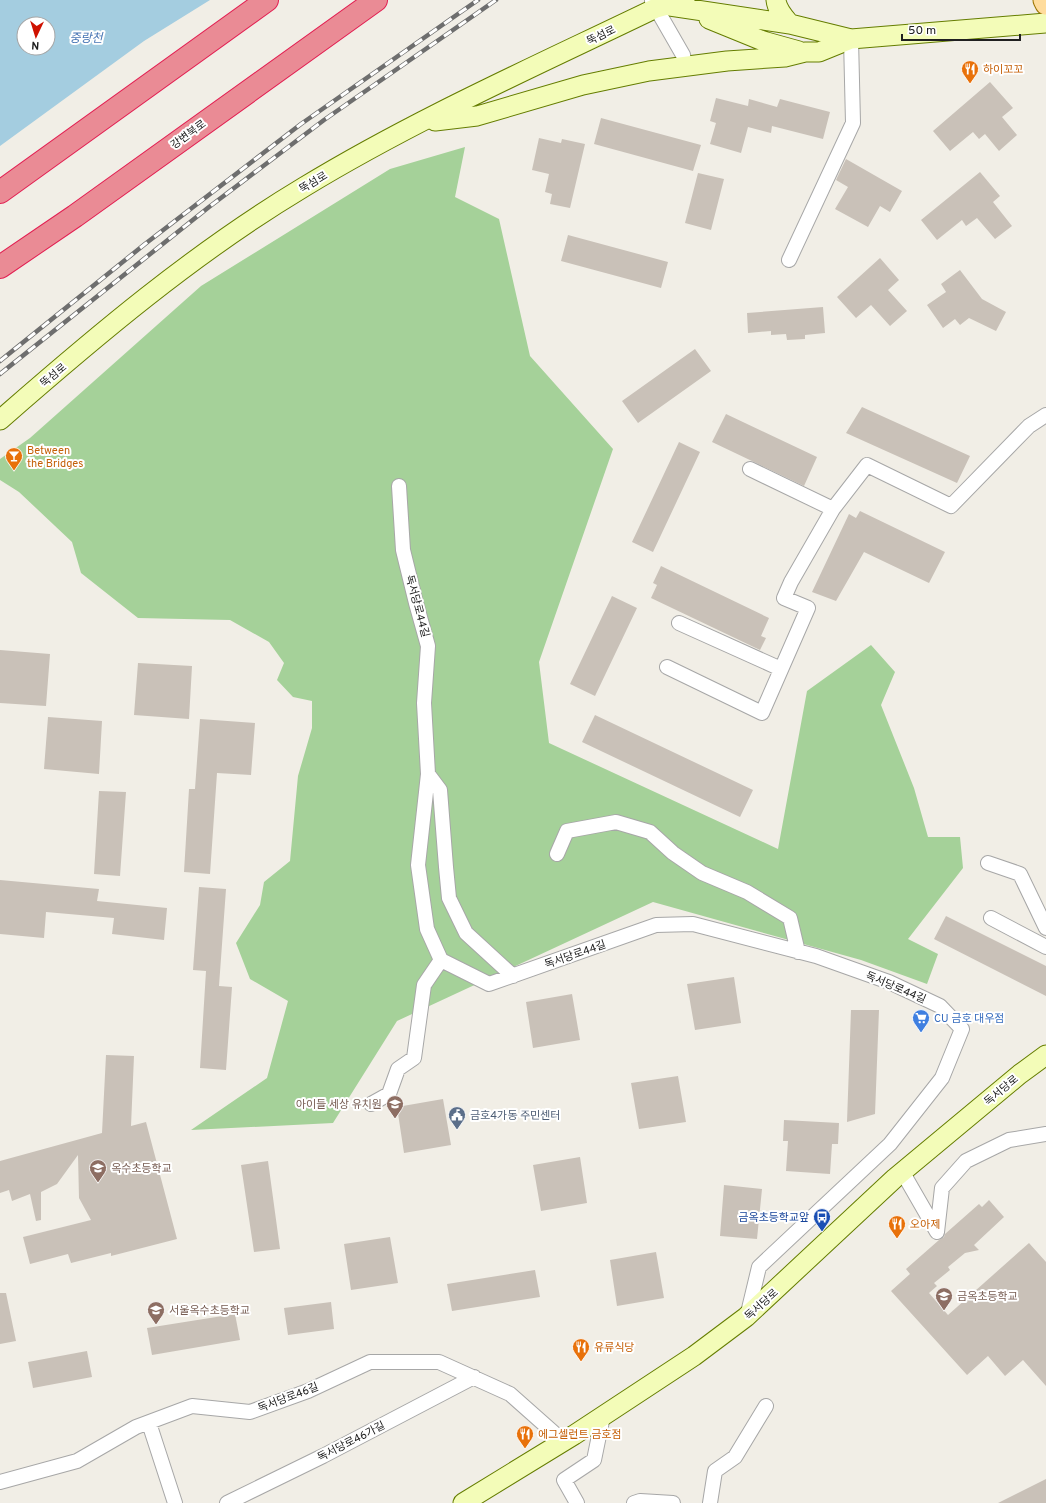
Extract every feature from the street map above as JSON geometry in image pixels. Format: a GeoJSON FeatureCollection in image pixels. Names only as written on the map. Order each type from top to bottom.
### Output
{"type":"FeatureCollection","features":[{"type":"Feature","properties":{"kind":"highway"},"geometry":{"type":"LineString","coordinates":[[0,192],[267,0]]}},
{"type":"Feature","properties":{"kind":"highway","name":"강변북로"},"geometry":{"type":"LineString","coordinates":[[0,267],[75,216],[376,0]]}},
{"type":"Feature","properties":{"kind":"main road","name":"뚝섬로"},"geometry":{"type":"LineString","coordinates":[[0,420],[134,307],[196,259],[246,223],[304,187],[420,122],[660,3],[685,0]]}},
{"type":"Feature","properties":{"kind":"main road"},"geometry":{"type":"LineString","coordinates":[[776,0],[776,4],[781,13],[790,24]]}},
{"type":"Feature","properties":{"kind":"main road"},"geometry":{"type":"LineString","coordinates":[[1044,0],[1046,4]]}},
{"type":"Feature","properties":{"kind":"main road"},"geometry":{"type":"LineString","coordinates":[[660,3],[790,24],[851,39]]}},
{"type":"Feature","properties":{"kind":"main road"},"geometry":{"type":"LineString","coordinates":[[660,3],[697,13],[763,41],[805,52],[819,52],[851,39],[1046,23]]}},
{"type":"Feature","properties":{"kind":"main road"},"geometry":{"type":"LineString","coordinates":[[420,122],[477,116],[584,85],[649,71],[726,61],[786,57],[805,52]]}},
{"type":"Feature","properties":{"kind":"main road","name":"독서당로"},"geometry":{"type":"LineString","coordinates":[[463,1503],[603,1416],[694,1356],[746,1317],[903,1173],[1020,1074],[1046,1055]]}},
{"type":"Feature","properties":{"kind":"street"},"geometry":{"type":"LineString","coordinates":[[660,3],[683,55],[685,66]]}},
{"type":"Feature","properties":{"kind":"street"},"geometry":{"type":"LineString","coordinates":[[789,260],[853,123],[851,39]]}},
{"type":"Feature","properties":{"kind":"street"},"geometry":{"type":"LineString","coordinates":[[667,667],[762,713],[808,608],[784,598],[791,582],[833,509],[867,465],[951,506],[1028,426],[1046,415]]}},
{"type":"Feature","properties":{"kind":"street"},"geometry":{"type":"LineString","coordinates":[[750,469],[833,509]]}},
{"type":"Feature","properties":{"kind":"street","name":"독서당로44길"},"geometry":{"type":"LineString","coordinates":[[399,486],[404,550],[416,603],[428,646],[424,703],[428,774],[418,865],[427,929],[441,960],[489,984],[656,925],[693,924],[816,956],[890,982],[940,1006],[962,1029],[942,1078],[890,1144],[759,1267],[746,1317]]}},
{"type":"Feature","properties":{"kind":"street"},"geometry":{"type":"LineString","coordinates":[[679,623],[781,669]]}},
{"type":"Feature","properties":{"kind":"street"},"geometry":{"type":"LineString","coordinates":[[428,774],[440,790],[450,898],[466,933],[513,976]]}},
{"type":"Feature","properties":{"kind":"street"},"geometry":{"type":"LineString","coordinates":[[557,854],[567,831],[616,822],[650,832],[673,853],[702,873],[747,892],[790,918],[798,952]]}},
{"type":"Feature","properties":{"kind":"street"},"geometry":{"type":"LineString","coordinates":[[988,863],[1020,874],[1046,928]]}},
{"type":"Feature","properties":{"kind":"street"},"geometry":{"type":"LineString","coordinates":[[991,918],[1046,947]]}},
{"type":"Feature","properties":{"kind":"street"},"geometry":{"type":"LineString","coordinates":[[371,1104],[389,1094],[398,1069],[414,1058],[424,985],[441,960]]}},
{"type":"Feature","properties":{"kind":"street"},"geometry":{"type":"LineString","coordinates":[[903,1173],[937,1232],[942,1188],[966,1161],[1009,1140],[1046,1134]]}},
{"type":"Feature","properties":{"kind":"street","name":"독서당로46길"},"geometry":{"type":"LineString","coordinates":[[0,1482],[77,1461],[136,1427],[192,1406],[250,1412],[308,1390],[370,1362],[439,1362],[510,1394],[563,1441]]}},
{"type":"Feature","properties":{"kind":"street","name":"독서당로46가길"},"geometry":{"type":"LineString","coordinates":[[227,1503],[323,1456],[474,1377]]}},
{"type":"Feature","properties":{"kind":"street"},"geometry":{"type":"LineString","coordinates":[[710,1503],[715,1471],[735,1457],[766,1406]]}},
{"type":"Feature","properties":{"kind":"street"},"geometry":{"type":"LineString","coordinates":[[577,1503],[564,1480],[594,1460],[603,1416]]}},
{"type":"Feature","properties":{"kind":"street"},"geometry":{"type":"LineString","coordinates":[[149,1422],[175,1503]]}},
{"type":"Feature","properties":{"kind":"street"},"geometry":{"type":"LineString","coordinates":[[634,1503],[640,1500],[673,1503]]}},
{"type":"Feature","properties":{"kind":"green space"},"geometry":{"type":"Polygon","coordinates":[[[465,147],[455,197],[499,219],[530,356],[613,449],[539,662],[549,743],[778,849],[807,691],[871,645],[895,672],[881,705],[914,788],[928,837],[960,837],[963,868],[908,939],[938,954],[927,984],[861,960],[653,902],[397,1021],[333,1123],[191,1130],[267,1078],[288,1001],[250,979],[236,943],[260,905],[264,882],[290,861],[298,776],[312,728],[312,701],[293,697],[277,680],[284,663],[269,642],[230,620],[138,618],[81,573],[72,542],[19,492],[0,480],[0,459],[30,438],[201,286],[390,169],[465,147]]]}},
{"type":"Feature","properties":{"kind":"water","name":"중랑천"},"geometry":{"type":"Polygon","coordinates":[[[0,0],[210,0],[144,41],[0,146],[0,0]]]}},
{"type":"Feature","properties":{"kind":"building"},"geometry":{"type":"Polygon","coordinates":[[[990,82],[1013,108],[1002,117],[1017,135],[999,151],[985,134],[979,139],[973,132],[950,151],[933,131],[990,82]]]}},
{"type":"Feature","properties":{"kind":"building"},"geometry":{"type":"Polygon","coordinates":[[[716,98],[748,106],[749,99],[777,107],[780,99],[830,112],[823,139],[772,126],[771,133],[748,127],[741,153],[710,144],[716,123],[710,121],[716,98]]]}},
{"type":"Feature","properties":{"kind":"building"},"geometry":{"type":"Polygon","coordinates":[[[601,118],[701,145],[693,171],[594,144],[601,118]]]}},
{"type":"Feature","properties":{"kind":"building"},"geometry":{"type":"Polygon","coordinates":[[[539,138],[561,143],[562,139],[585,144],[570,208],[550,204],[552,194],[545,192],[549,174],[532,170],[539,138]]]}},
{"type":"Feature","properties":{"kind":"building"},"geometry":{"type":"Polygon","coordinates":[[[846,159],[902,191],[890,212],[880,206],[868,227],[835,209],[848,187],[836,180],[846,159]]]}},
{"type":"Feature","properties":{"kind":"building"},"geometry":{"type":"Polygon","coordinates":[[[980,172],[1000,196],[993,202],[1012,226],[995,239],[977,218],[966,226],[962,220],[937,240],[921,220],[980,172]]]}},
{"type":"Feature","properties":{"kind":"building"},"geometry":{"type":"Polygon","coordinates":[[[698,173],[724,179],[711,230],[685,223],[698,173]]]}},
{"type":"Feature","properties":{"kind":"building"},"geometry":{"type":"Polygon","coordinates":[[[568,235],[668,262],[661,288],[561,261],[568,235]]]}},
{"type":"Feature","properties":{"kind":"building"},"geometry":{"type":"Polygon","coordinates":[[[880,258],[899,280],[888,290],[907,311],[890,326],[871,305],[856,318],[837,297],[880,258]]]}},
{"type":"Feature","properties":{"kind":"building"},"geometry":{"type":"Polygon","coordinates":[[[960,270],[982,299],[1006,312],[996,331],[969,318],[960,325],[955,319],[943,328],[927,305],[946,292],[941,284],[960,270]]]}},
{"type":"Feature","properties":{"kind":"building"},"geometry":{"type":"Polygon","coordinates":[[[823,307],[825,333],[805,335],[805,339],[787,340],[786,334],[771,335],[771,331],[748,333],[747,313],[823,307]]]}},
{"type":"Feature","properties":{"kind":"building"},"geometry":{"type":"Polygon","coordinates":[[[695,349],[711,371],[638,423],[622,401],[695,349]]]}},
{"type":"Feature","properties":{"kind":"building"},"geometry":{"type":"Polygon","coordinates":[[[862,407],[970,456],[957,483],[846,433],[862,407]]]}},
{"type":"Feature","properties":{"kind":"building"},"geometry":{"type":"Polygon","coordinates":[[[726,414],[817,457],[804,486],[712,442],[726,414]]]}},
{"type":"Feature","properties":{"kind":"building"},"geometry":{"type":"Polygon","coordinates":[[[679,442],[700,452],[653,552],[632,542],[679,442]]]}},
{"type":"Feature","properties":{"kind":"building"},"geometry":{"type":"Polygon","coordinates":[[[860,511],[945,552],[929,583],[864,552],[836,601],[812,592],[849,514],[856,518],[860,511]]]}},
{"type":"Feature","properties":{"kind":"building"},"geometry":{"type":"Polygon","coordinates":[[[661,566],[769,618],[761,636],[766,638],[760,650],[651,598],[657,585],[653,583],[661,566]]]}},
{"type":"Feature","properties":{"kind":"building"},"geometry":{"type":"Polygon","coordinates":[[[612,596],[637,608],[595,696],[570,684],[612,596]]]}},
{"type":"Feature","properties":{"kind":"building"},"geometry":{"type":"Polygon","coordinates":[[[0,650],[50,654],[46,706],[0,703],[0,650]]]}},
{"type":"Feature","properties":{"kind":"building"},"geometry":{"type":"Polygon","coordinates":[[[138,663],[192,666],[189,719],[134,715],[138,663]]]}},
{"type":"Feature","properties":{"kind":"building"},"geometry":{"type":"Polygon","coordinates":[[[595,715],[753,790],[740,817],[582,742],[595,715]]]}},
{"type":"Feature","properties":{"kind":"building"},"geometry":{"type":"Polygon","coordinates":[[[48,717],[102,721],[99,774],[44,769],[48,717]]]}},
{"type":"Feature","properties":{"kind":"building"},"geometry":{"type":"Polygon","coordinates":[[[200,719],[255,723],[251,775],[217,773],[210,874],[184,872],[189,789],[195,789],[200,719]]]}},
{"type":"Feature","properties":{"kind":"building"},"geometry":{"type":"Polygon","coordinates":[[[99,791],[126,792],[120,876],[94,874],[99,791]]]}},
{"type":"Feature","properties":{"kind":"building"},"geometry":{"type":"Polygon","coordinates":[[[0,880],[99,889],[97,901],[167,908],[164,940],[112,934],[114,918],[46,912],[44,938],[0,934],[0,880]]]}},
{"type":"Feature","properties":{"kind":"building"},"geometry":{"type":"Polygon","coordinates":[[[199,887],[226,889],[219,986],[232,987],[226,1070],[200,1068],[206,971],[193,970],[199,887]]]}},
{"type":"Feature","properties":{"kind":"building"},"geometry":{"type":"Polygon","coordinates":[[[946,916],[1046,966],[1046,996],[934,939],[946,916]]]}},
{"type":"Feature","properties":{"kind":"building"},"geometry":{"type":"Polygon","coordinates":[[[734,977],[741,1023],[695,1030],[687,984],[734,977]]]}},
{"type":"Feature","properties":{"kind":"building"},"geometry":{"type":"Polygon","coordinates":[[[572,994],[580,1040],[533,1048],[526,1002],[572,994]]]}},
{"type":"Feature","properties":{"kind":"building"},"geometry":{"type":"Polygon","coordinates":[[[851,1010],[879,1010],[875,1114],[847,1122],[851,1010]]]}},
{"type":"Feature","properties":{"kind":"building"},"geometry":{"type":"Polygon","coordinates":[[[106,1055],[134,1056],[131,1126],[146,1122],[177,1239],[111,1256],[111,1253],[71,1263],[68,1254],[30,1264],[23,1237],[91,1220],[79,1198],[78,1155],[57,1184],[41,1192],[41,1220],[36,1221],[30,1194],[12,1201],[9,1190],[0,1193],[0,1161],[102,1133],[106,1055]]]}},
{"type":"Feature","properties":{"kind":"building"},"geometry":{"type":"Polygon","coordinates":[[[678,1076],[686,1122],[639,1129],[631,1083],[678,1076]]]}},
{"type":"Feature","properties":{"kind":"building"},"geometry":{"type":"Polygon","coordinates":[[[443,1099],[451,1145],[404,1153],[397,1107],[443,1099]]]}},
{"type":"Feature","properties":{"kind":"building"},"geometry":{"type":"Polygon","coordinates":[[[784,1120],[839,1123],[838,1144],[832,1144],[830,1174],[786,1171],[788,1141],[783,1141],[784,1120]]]}},
{"type":"Feature","properties":{"kind":"building"},"geometry":{"type":"Polygon","coordinates":[[[580,1157],[587,1203],[541,1211],[533,1165],[580,1157]]]}},
{"type":"Feature","properties":{"kind":"building"},"geometry":{"type":"Polygon","coordinates":[[[268,1161],[280,1249],[254,1252],[241,1165],[268,1161]]]}},
{"type":"Feature","properties":{"kind":"building"},"geometry":{"type":"Polygon","coordinates":[[[724,1185],[762,1189],[757,1239],[720,1236],[724,1185]]]}},
{"type":"Feature","properties":{"kind":"building"},"geometry":{"type":"Polygon","coordinates":[[[989,1200],[1004,1217],[974,1245],[979,1250],[965,1253],[948,1267],[950,1270],[934,1283],[937,1286],[929,1293],[948,1315],[1029,1243],[1046,1262],[1046,1386],[1023,1360],[1005,1376],[988,1356],[967,1375],[891,1291],[910,1274],[906,1269],[944,1237],[945,1234],[979,1204],[982,1207],[989,1200]]]}},
{"type":"Feature","properties":{"kind":"building"},"geometry":{"type":"Polygon","coordinates":[[[390,1237],[398,1283],[351,1290],[344,1244],[390,1237]]]}},
{"type":"Feature","properties":{"kind":"building"},"geometry":{"type":"Polygon","coordinates":[[[656,1252],[664,1298],[617,1306],[610,1260],[656,1252]]]}},
{"type":"Feature","properties":{"kind":"building"},"geometry":{"type":"Polygon","coordinates":[[[535,1270],[540,1297],[452,1311],[447,1284],[535,1270]]]}},
{"type":"Feature","properties":{"kind":"building"},"geometry":{"type":"Polygon","coordinates":[[[0,1293],[6,1293],[16,1341],[0,1344],[0,1293]]]}},
{"type":"Feature","properties":{"kind":"building"},"geometry":{"type":"Polygon","coordinates":[[[331,1302],[334,1329],[288,1335],[284,1308],[331,1302]]]}},
{"type":"Feature","properties":{"kind":"building"},"geometry":{"type":"Polygon","coordinates":[[[235,1314],[240,1340],[152,1355],[147,1328],[235,1314]]]}},
{"type":"Feature","properties":{"kind":"building"},"geometry":{"type":"Polygon","coordinates":[[[87,1351],[92,1377],[33,1388],[28,1362],[87,1351]]]}},
{"type":"Feature","properties":{"kind":"building"},"geometry":{"type":"Polygon","coordinates":[[[1046,1479],[1046,1503],[998,1503],[1046,1479]]]}},
{"type":"Feature","properties":{"kind":"railway"},"geometry":{"type":"LineString","coordinates":[[0,361],[145,244],[301,124],[478,0]]}},
{"type":"Feature","properties":{"kind":"railway"},"geometry":{"type":"LineString","coordinates":[[0,374],[209,207],[324,120],[496,0]]}},
{"type":"Feature","properties":{"kind":"place","name":"하이꼬꼬"},"geometry":{"type":"Point","coordinates":[970,84]}},
{"type":"Feature","properties":{"kind":"place","name":"Between the Bridges"},"geometry":{"type":"Point","coordinates":[14,471]}},
{"type":"Feature","properties":{"kind":"place","name":"CU 금호 대우점"},"geometry":{"type":"Point","coordinates":[921,1033]}},
{"type":"Feature","properties":{"kind":"place","name":"아이들 세상 유치원"},"geometry":{"type":"Point","coordinates":[395,1119]}},
{"type":"Feature","properties":{"kind":"place","name":"금호4가동 주민센터"},"geometry":{"type":"Point","coordinates":[457,1130]}},
{"type":"Feature","properties":{"kind":"place","name":"옥수초등학교"},"geometry":{"type":"Point","coordinates":[98,1183]}},
{"type":"Feature","properties":{"kind":"place","name":"금옥초등학교앞"},"geometry":{"type":"Point","coordinates":[822,1232]}},
{"type":"Feature","properties":{"kind":"place","name":"오아제"},"geometry":{"type":"Point","coordinates":[897,1239]}},
{"type":"Feature","properties":{"kind":"place","name":"금옥초등학교"},"geometry":{"type":"Point","coordinates":[944,1311]}},
{"type":"Feature","properties":{"kind":"place","name":"서울옥수초등학교"},"geometry":{"type":"Point","coordinates":[156,1325]}},
{"type":"Feature","properties":{"kind":"place","name":"유류식당"},"geometry":{"type":"Point","coordinates":[581,1362]}},
{"type":"Feature","properties":{"kind":"place","name":"에그셀런트 금호점"},"geometry":{"type":"Point","coordinates":[525,1449]}}]}
